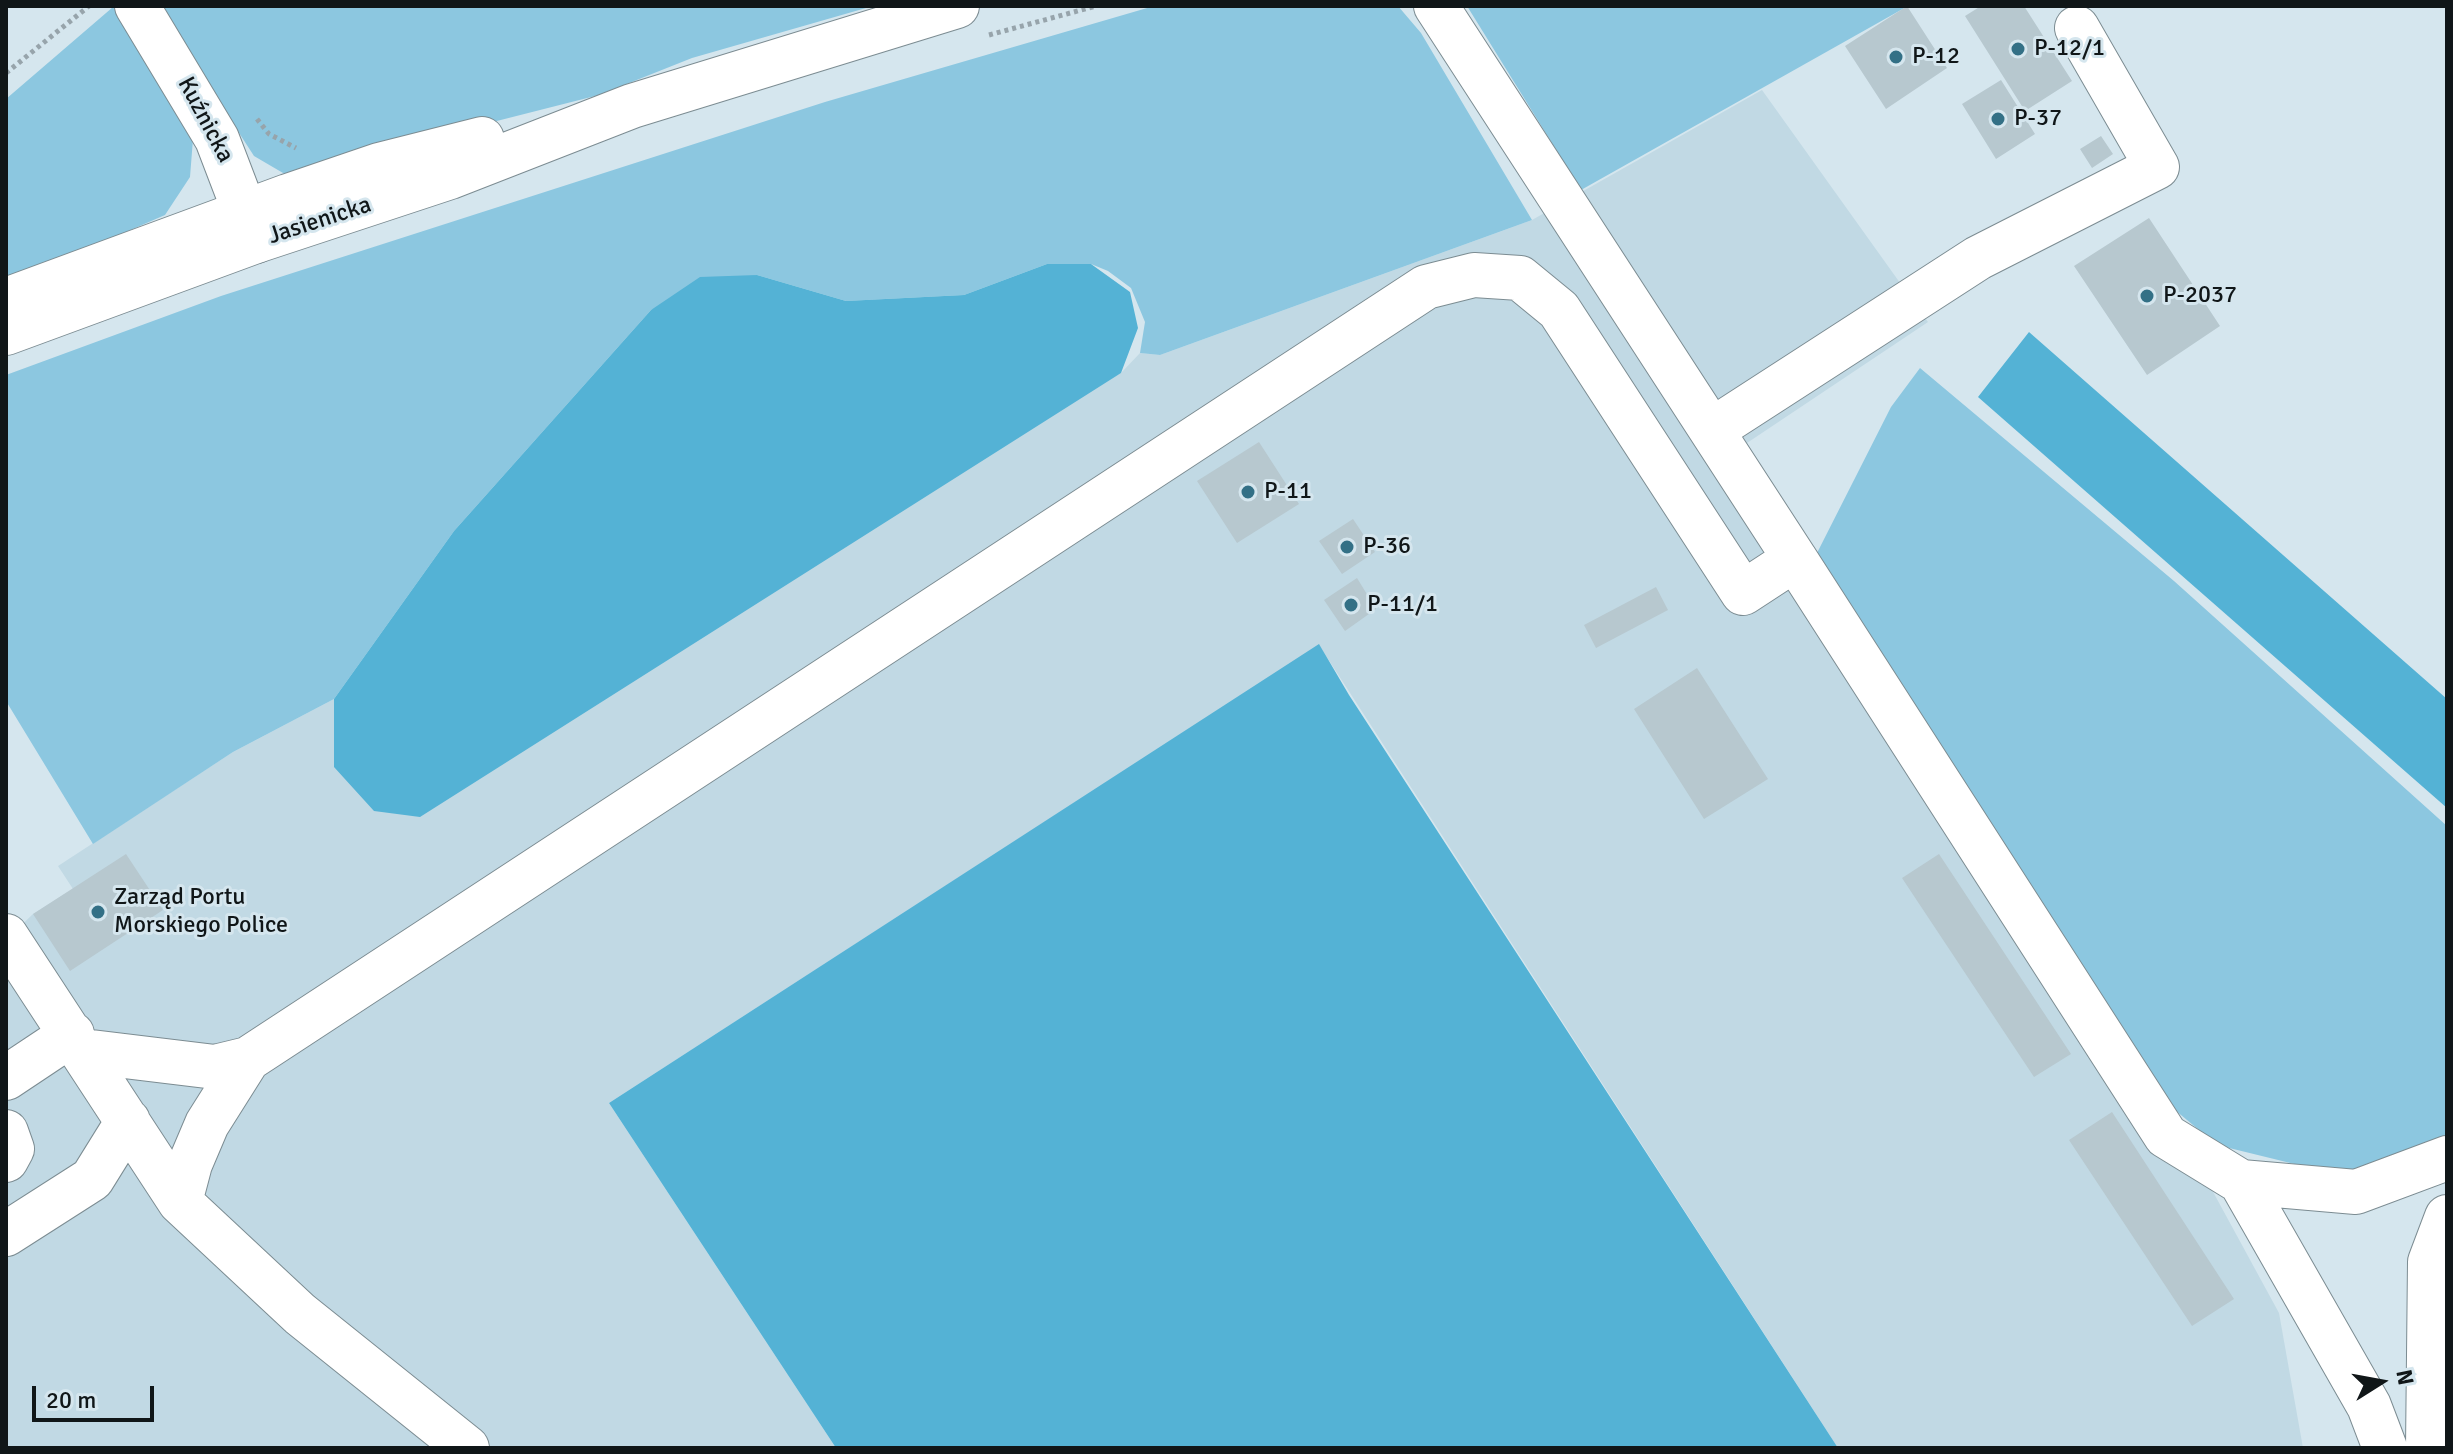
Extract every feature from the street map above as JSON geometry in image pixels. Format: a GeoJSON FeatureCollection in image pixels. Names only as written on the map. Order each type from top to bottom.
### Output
{"type":"FeatureCollection","features":[{"type":"Feature","properties":{"kind":"main road","name":"Kuźnicka"},"geometry":{"type":"LineString","coordinates":[[137,6],[212,128],[251,226]]}},
{"type":"Feature","properties":{"kind":"main road","name":"Jasienicka"},"geometry":{"type":"LineString","coordinates":[[6,300],[251,226],[463,172],[632,106],[957,6]]}},
{"type":"Feature","properties":{"kind":"main road"},"geometry":{"type":"LineString","coordinates":[[1436,6],[2166,1136],[2241,1182],[2356,1192],[2447,1158]]}},
{"type":"Feature","properties":{"kind":"main road"},"geometry":{"type":"LineString","coordinates":[[1712,430],[1978,258],[2157,167],[2077,28]]}},
{"type":"Feature","properties":{"kind":"main road","name":"Jasienicka"},"geometry":{"type":"LineString","coordinates":[[6,333],[251,226]]}},
{"type":"Feature","properties":{"kind":"main road"},"geometry":{"type":"LineString","coordinates":[[6,1078],[77,1042],[215,1067],[248,1059],[1426,287],[1474,275],[1520,278],[1559,310],[1743,593],[1795,559]]}},
{"type":"Feature","properties":{"kind":"main road"},"geometry":{"type":"LineString","coordinates":[[6,936],[180,1202],[300,1314],[467,1448]]}},
{"type":"Feature","properties":{"kind":"main road"},"geometry":{"type":"LineString","coordinates":[[180,1202],[190,1164],[207,1124],[248,1059]]}},
{"type":"Feature","properties":{"kind":"main road"},"geometry":{"type":"LineString","coordinates":[[6,1234],[92,1179],[128,1121]]}},
{"type":"Feature","properties":{"kind":"main road"},"geometry":{"type":"LineString","coordinates":[[6,1132],[12,1149],[6,1160]]}},
{"type":"Feature","properties":{"kind":"main road"},"geometry":{"type":"LineString","coordinates":[[2241,1182],[2369,1406],[2385,1448]]}},
{"type":"Feature","properties":{"kind":"main road"},"geometry":{"type":"LineString","coordinates":[[2428,1448],[2430,1262],[2447,1217]]}},
{"type":"Feature","properties":{"kind":"path"},"geometry":{"type":"LineString","coordinates":[[6,73],[89,6]]}},
{"type":"Feature","properties":{"kind":"path"},"geometry":{"type":"LineString","coordinates":[[254,116],[269,134],[295,148],[310,151]]}},
{"type":"Feature","properties":{"kind":"shaded area"},"geometry":{"type":"Polygon","coordinates":[[[157,6],[873,6],[692,58],[599,95],[485,124],[295,180],[254,156],[157,6]]]}},
{"type":"Feature","properties":{"kind":"shaded area"},"geometry":{"type":"Polygon","coordinates":[[[1154,6],[1398,6],[1421,33],[1532,220],[1160,355],[1140,353],[1145,322],[1131,288],[1108,271],[1091,264],[1047,264],[964,295],[846,301],[757,275],[651,310],[454,531],[334,699],[233,752],[93,844],[6,701],[6,375],[221,296],[825,102],[1154,6]]]}},
{"type":"Feature","properties":{"kind":"shaded area"},"geometry":{"type":"Polygon","coordinates":[[[1467,6],[1908,6],[1581,190],[1467,6]]]}},
{"type":"Feature","properties":{"kind":"shaded area"},"geometry":{"type":"Polygon","coordinates":[[[113,7],[178,106],[193,139],[190,177],[165,215],[6,284],[6,99],[113,7]]]}},
{"type":"Feature","properties":{"kind":"shaded area"},"geometry":{"type":"Polygon","coordinates":[[[1762,90],[1928,322],[1747,443],[2163,1100],[2279,1313],[2303,1448],[1838,1448],[1319,645],[609,1103],[836,1448],[6,1448],[6,940],[33,914],[73,889],[58,866],[233,752],[334,699],[334,767],[1121,373],[1140,353],[1160,355],[1532,220],[1762,90]]]}},
{"type":"Feature","properties":{"kind":"shaded area"},"geometry":{"type":"Polygon","coordinates":[[[1047,264],[1091,264],[1130,292],[1138,328],[1121,373],[420,817],[374,811],[334,767],[334,699],[454,531],[651,310],[700,277],[757,275],[846,301],[964,295],[1047,264]]]}},
{"type":"Feature","properties":{"kind":"shaded area"},"geometry":{"type":"Polygon","coordinates":[[[2029,332],[2447,699],[2447,808],[1978,397],[2029,332]]]}},
{"type":"Feature","properties":{"kind":"shaded area"},"geometry":{"type":"Polygon","coordinates":[[[1920,368],[2174,581],[2447,826],[2447,1145],[2412,1165],[2323,1171],[2217,1145],[2163,1100],[1817,553],[1891,407],[1920,368]]]}},
{"type":"Feature","properties":{"kind":"shaded area"},"geometry":{"type":"Polygon","coordinates":[[[1319,644],[1349,695],[1838,1448],[836,1448],[609,1103],[1319,644]]]}},
{"type":"Feature","properties":{"kind":"building","name":"P-12"},"geometry":{"type":"Polygon","coordinates":[[[1907,6],[1947,68],[1886,109],[1845,46],[1907,6]]]}},
{"type":"Feature","properties":{"kind":"building","name":"P-12/1"},"geometry":{"type":"Polygon","coordinates":[[[1981,6],[2024,6],[2072,81],[2025,111],[1965,16],[1981,6]]]}},
{"type":"Feature","properties":{"kind":"building","name":"P-37"},"geometry":{"type":"Polygon","coordinates":[[[2001,80],[2035,134],[1996,159],[1962,104],[2001,80]]]}},
{"type":"Feature","properties":{"kind":"building"},"geometry":{"type":"Polygon","coordinates":[[[2101,136],[2113,154],[2092,168],[2080,149],[2101,136]]]}},
{"type":"Feature","properties":{"kind":"building","name":"P-2037"},"geometry":{"type":"Polygon","coordinates":[[[2149,218],[2220,326],[2147,375],[2074,266],[2149,218]]]}},
{"type":"Feature","properties":{"kind":"building","name":"P-11"},"geometry":{"type":"Polygon","coordinates":[[[1259,442],[1299,504],[1237,543],[1197,481],[1259,442]]]}},
{"type":"Feature","properties":{"kind":"building","name":"P-36"},"geometry":{"type":"Polygon","coordinates":[[[1353,519],[1375,552],[1342,574],[1319,541],[1353,519]]]}},
{"type":"Feature","properties":{"kind":"building","name":"P-11/1"},"geometry":{"type":"Polygon","coordinates":[[[1357,578],[1376,609],[1345,631],[1324,600],[1357,578]]]}},
{"type":"Feature","properties":{"kind":"building"},"geometry":{"type":"Polygon","coordinates":[[[1656,587],[1668,610],[1596,648],[1584,625],[1656,587]]]}},
{"type":"Feature","properties":{"kind":"building"},"geometry":{"type":"Polygon","coordinates":[[[1697,668],[1768,779],[1704,819],[1634,709],[1697,668]]]}},
{"type":"Feature","properties":{"kind":"building","name":"Zarząd Portu Morskiego Police"},"geometry":{"type":"Polygon","coordinates":[[[126,854],[163,910],[70,971],[33,914],[126,854]]]}},
{"type":"Feature","properties":{"kind":"building"},"geometry":{"type":"Polygon","coordinates":[[[1939,854],[2071,1054],[2034,1077],[1902,878],[1939,854]]]}},
{"type":"Feature","properties":{"kind":"building"},"geometry":{"type":"Polygon","coordinates":[[[2112,1112],[2234,1299],[2192,1326],[2069,1140],[2112,1112]]]}},
{"type":"Feature","properties":{"kind":"place","name":"P-12/1"},"geometry":{"type":"Point","coordinates":[2018,49]}},
{"type":"Feature","properties":{"kind":"place","name":"P-12"},"geometry":{"type":"Point","coordinates":[1896,57]}},
{"type":"Feature","properties":{"kind":"place","name":"P-37"},"geometry":{"type":"Point","coordinates":[1998,119]}},
{"type":"Feature","properties":{"kind":"place","name":"P-2037"},"geometry":{"type":"Point","coordinates":[2147,296]}},
{"type":"Feature","properties":{"kind":"place","name":"P-11"},"geometry":{"type":"Point","coordinates":[1248,492]}},
{"type":"Feature","properties":{"kind":"place","name":"P-36"},"geometry":{"type":"Point","coordinates":[1347,547]}},
{"type":"Feature","properties":{"kind":"place","name":"P-11/1"},"geometry":{"type":"Point","coordinates":[1351,605]}},
{"type":"Feature","properties":{"kind":"place","name":"Zarząd Portu Morskiego Police"},"geometry":{"type":"Point","coordinates":[98,912]}}]}
